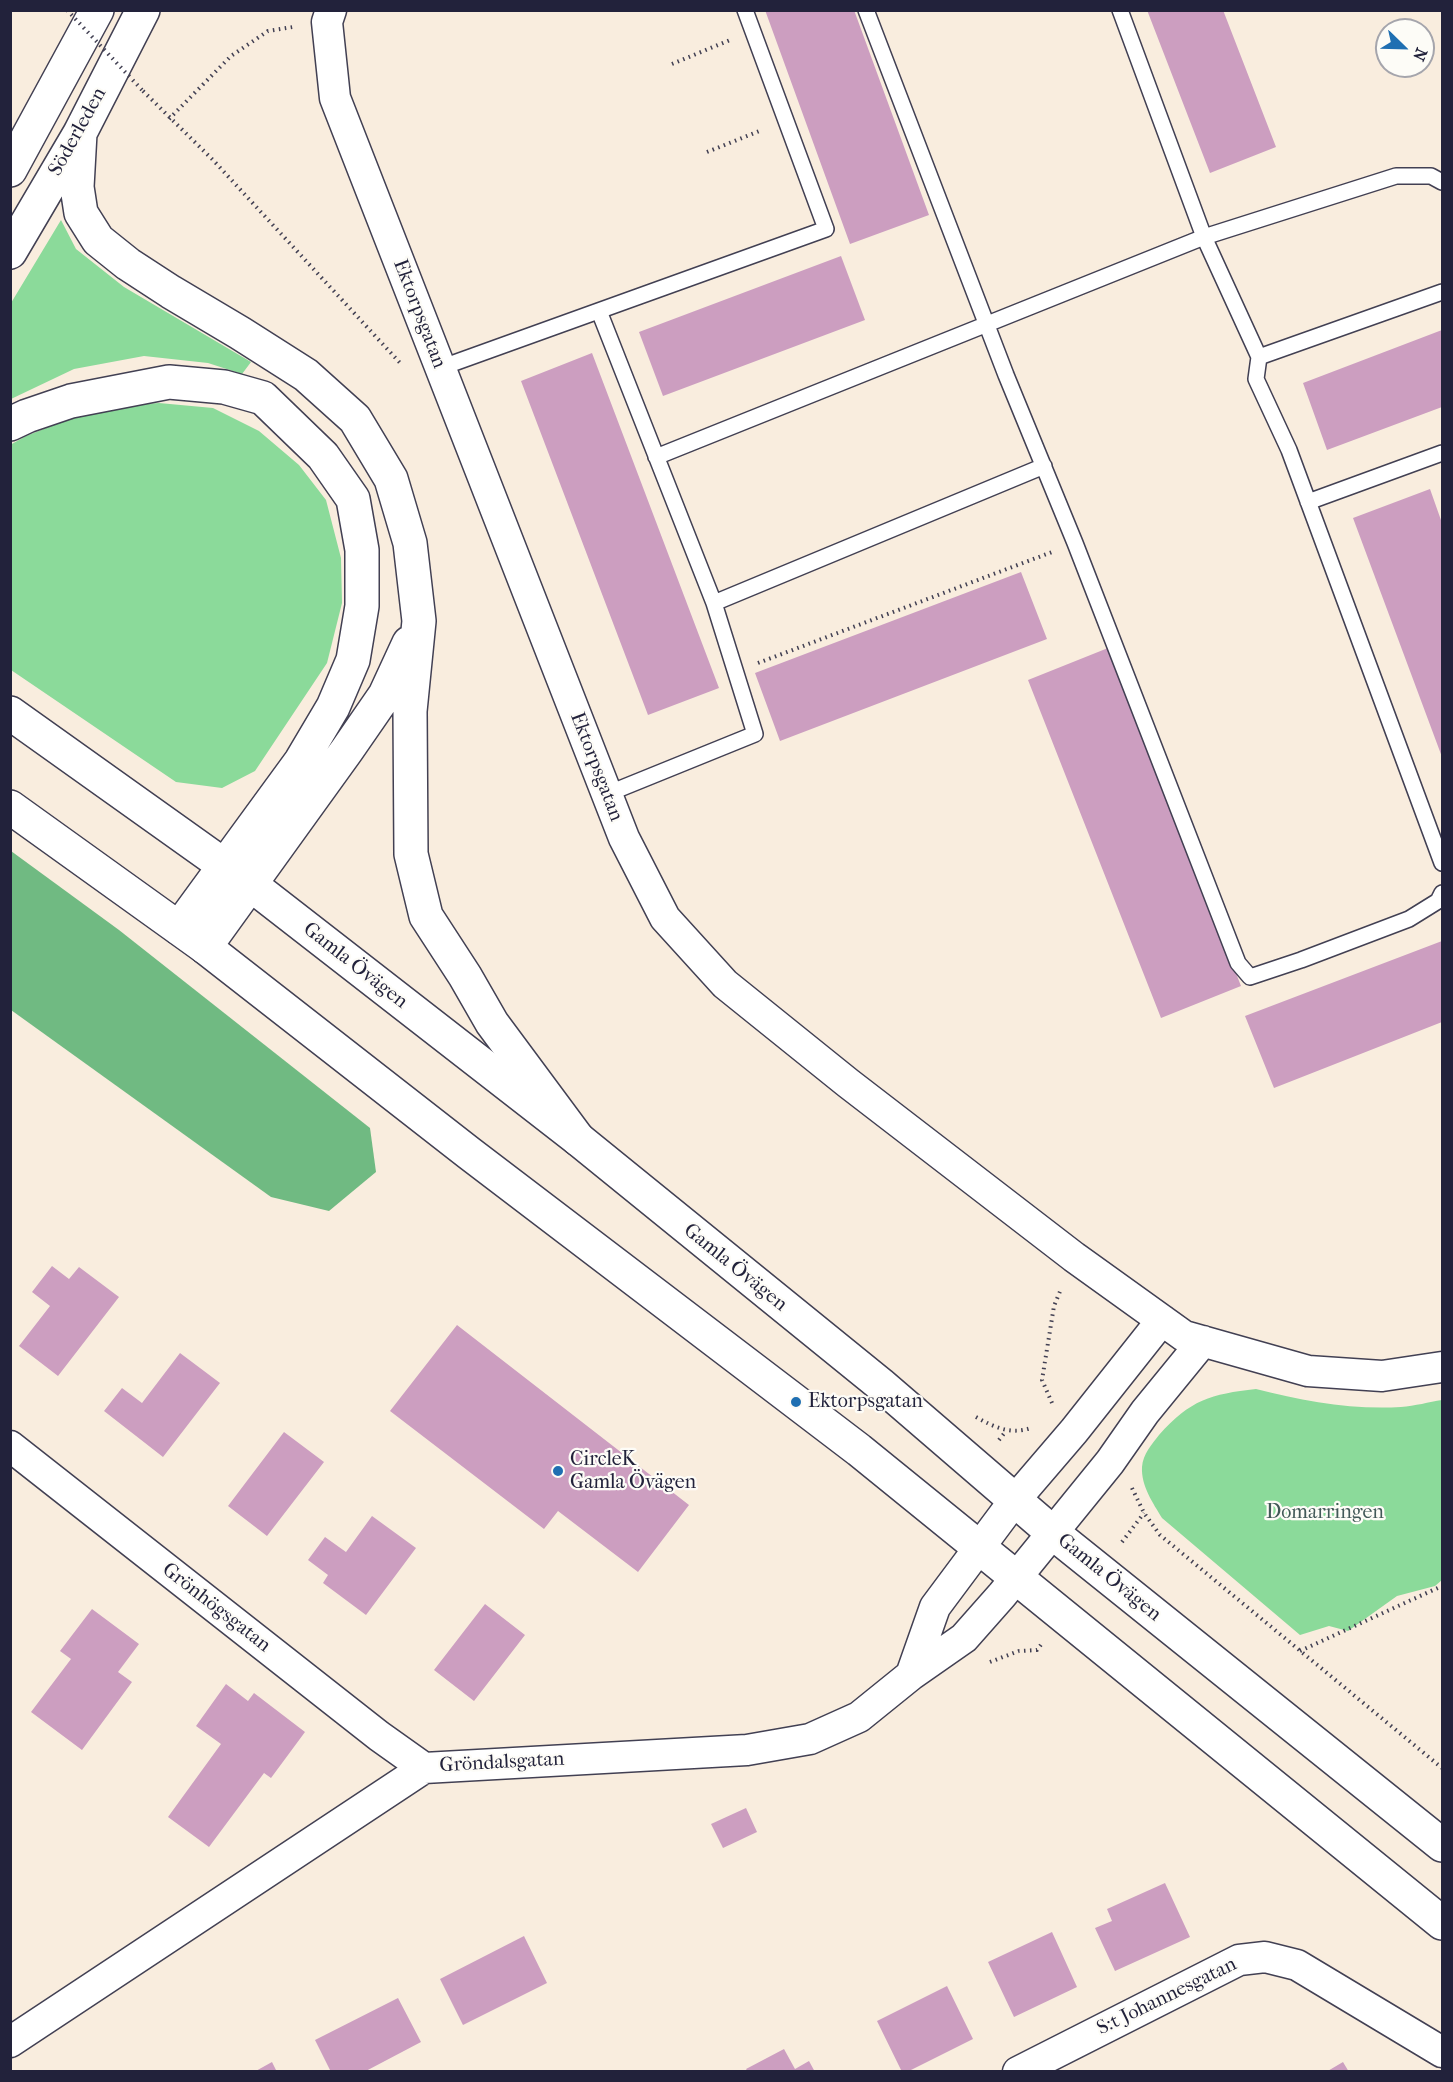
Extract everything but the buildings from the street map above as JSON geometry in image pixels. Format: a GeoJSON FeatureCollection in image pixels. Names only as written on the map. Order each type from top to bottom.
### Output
{"type":"FeatureCollection","features":[{"type":"Feature","properties":{"kind":"main road","name":"Söderleden"},"geometry":{"type":"LineString","coordinates":[[10,170],[97,10]]}},
{"type":"Feature","properties":{"kind":"main road","name":"Söderleden"},"geometry":{"type":"LineString","coordinates":[[10,252],[80,133],[143,10]]}},
{"type":"Feature","properties":{"kind":"main road"},"geometry":{"type":"LineString","coordinates":[[80,133],[77,187],[81,213],[98,240],[128,264],[171,292],[306,375],[355,419],[391,479],[410,543],[419,621],[410,711],[411,854],[426,916],[492,1023],[578,1139]]}},
{"type":"Feature","properties":{"kind":"main road"},"geometry":{"type":"LineString","coordinates":[[10,424],[71,400],[169,382],[224,387],[263,398],[323,456],[353,499],[362,550],[362,606],[353,660],[333,706],[238,875],[205,947]]}},
{"type":"Feature","properties":{"kind":"main road"},"geometry":{"type":"LineString","coordinates":[[178,928],[238,875],[385,695],[419,621]]}},
{"type":"Feature","properties":{"kind":"main road","name":"Gamla Övägen"},"geometry":{"type":"LineString","coordinates":[[10,713],[238,875],[578,1139],[879,1384],[1053,1533],[1443,1845]]}},
{"type":"Feature","properties":{"kind":"main road"},"geometry":{"type":"LineString","coordinates":[[10,807],[205,947],[469,1153],[859,1450],[1443,1923]]}},
{"type":"Feature","properties":{"kind":"street","name":"Ektorpsgatan"},"geometry":{"type":"LineString","coordinates":[[329,16],[335,98],[624,837],[665,918],[725,984],[848,1083],[1074,1257],[1184,1336],[1308,1371],[1382,1376],[1443,1367]]}},
{"type":"Feature","properties":{"kind":"street"},"geometry":{"type":"LineString","coordinates":[[911,1675],[935,1607],[1014,1501],[1074,1431],[1162,1320]]}},
{"type":"Feature","properties":{"kind":"street"},"geometry":{"type":"LineString","coordinates":[[1053,1533],[1110,1462],[1145,1412],[1203,1341]]}},
{"type":"Feature","properties":{"kind":"street","name":"Grönhögsgatan"},"geometry":{"type":"LineString","coordinates":[[10,1446],[379,1736],[424,1768]]}},
{"type":"Feature","properties":{"kind":"street","name":"Gröndalsgatan"},"geometry":{"type":"LineString","coordinates":[[10,2042],[424,1768],[747,1750],[810,1739],[859,1717],[911,1675],[964,1638],[1053,1533]]}},
{"type":"Feature","properties":{"kind":"street","name":"S:t Johannesgatan"},"geometry":{"type":"LineString","coordinates":[[1018,2072],[1239,1960],[1265,1957],[1297,1965],[1443,2052]]}},
{"type":"Feature","properties":{"kind":"lane"},"geometry":{"type":"LineString","coordinates":[[440,368],[826,229],[745,10]]}},
{"type":"Feature","properties":{"kind":"lane"},"geometry":{"type":"LineString","coordinates":[[866,10],[986,324],[1075,543],[1238,963],[1250,977],[1301,960],[1409,919],[1438,901],[1443,893]]}},
{"type":"Feature","properties":{"kind":"lane"},"geometry":{"type":"LineString","coordinates":[[1120,10],[1204,237],[1258,357],[1256,379],[1288,450],[1443,863]]}},
{"type":"Feature","properties":{"kind":"lane"},"geometry":{"type":"LineString","coordinates":[[656,456],[1204,237],[1396,176],[1431,176],[1443,182]]}},
{"type":"Feature","properties":{"kind":"lane"},"geometry":{"type":"LineString","coordinates":[[1258,357],[1443,292]]}},
{"type":"Feature","properties":{"kind":"lane"},"geometry":{"type":"LineString","coordinates":[[598,311],[714,603],[755,734],[608,795]]}},
{"type":"Feature","properties":{"kind":"lane"},"geometry":{"type":"LineString","coordinates":[[1308,502],[1443,453]]}},
{"type":"Feature","properties":{"kind":"lane"},"geometry":{"type":"LineString","coordinates":[[714,603],[1044,466]]}},
{"type":"Feature","properties":{"kind":"path"},"geometry":{"type":"LineString","coordinates":[[67,10],[169,119],[213,160],[405,368],[440,368]]}},
{"type":"Feature","properties":{"kind":"path"},"geometry":{"type":"LineString","coordinates":[[169,119],[231,56],[268,31],[329,16]]}},
{"type":"Feature","properties":{"kind":"path"},"geometry":{"type":"LineString","coordinates":[[672,64],[753,31]]}},
{"type":"Feature","properties":{"kind":"path"},"geometry":{"type":"LineString","coordinates":[[707,152],[786,120]]}},
{"type":"Feature","properties":{"kind":"path"},"geometry":{"type":"LineString","coordinates":[[735,672],[1075,543]]}},
{"type":"Feature","properties":{"kind":"path"},"geometry":{"type":"LineString","coordinates":[[1074,1257],[1054,1306],[1042,1380],[1056,1410],[1074,1431]]}},
{"type":"Feature","properties":{"kind":"path"},"geometry":{"type":"LineString","coordinates":[[1131,1485],[1144,1514],[1160,1535],[1443,1768]]}},
{"type":"Feature","properties":{"kind":"path"},"geometry":{"type":"LineString","coordinates":[[1300,1651],[1443,1586]]}},
{"type":"Feature","properties":{"kind":"path"},"geometry":{"type":"LineString","coordinates":[[1002,1656],[1019,1651],[1037,1650]]}},
{"type":"Feature","properties":{"kind":"green space"},"geometry":{"type":"Polygon","coordinates":[[[61,220],[76,249],[124,287],[251,362],[242,374],[208,363],[144,356],[74,369],[11,399],[11,303],[61,220]]]}},
{"type":"Feature","properties":{"kind":"green space"},"geometry":{"type":"Polygon","coordinates":[[[159,403],[213,408],[259,431],[299,465],[326,500],[341,558],[342,603],[327,663],[255,771],[222,788],[176,782],[11,670],[10,445],[26,436],[99,407],[159,403]]]}},
{"type":"Feature","properties":{"kind":"green space"},"geometry":{"type":"Polygon","coordinates":[[[11,851],[119,930],[370,1128],[376,1172],[329,1211],[271,1197],[11,1010],[11,851]]]}},
{"type":"Feature","properties":{"kind":"green space","name":"Domarringen"},"geometry":{"type":"Polygon","coordinates":[[[1256,1389],[1346,1406],[1401,1407],[1442,1400],[1442,1580],[1435,1586],[1397,1596],[1348,1631],[1329,1626],[1300,1635],[1162,1518],[1148,1494],[1142,1474],[1146,1454],[1159,1435],[1191,1406],[1226,1393],[1256,1389]]]}},
{"type":"Feature","properties":{"kind":"place","name":"Ektorpsgatan"},"geometry":{"type":"Point","coordinates":[796,1402]}},
{"type":"Feature","properties":{"kind":"place","name":"CircleK Gamla Övägen"},"geometry":{"type":"Point","coordinates":[558,1471]}}]}
